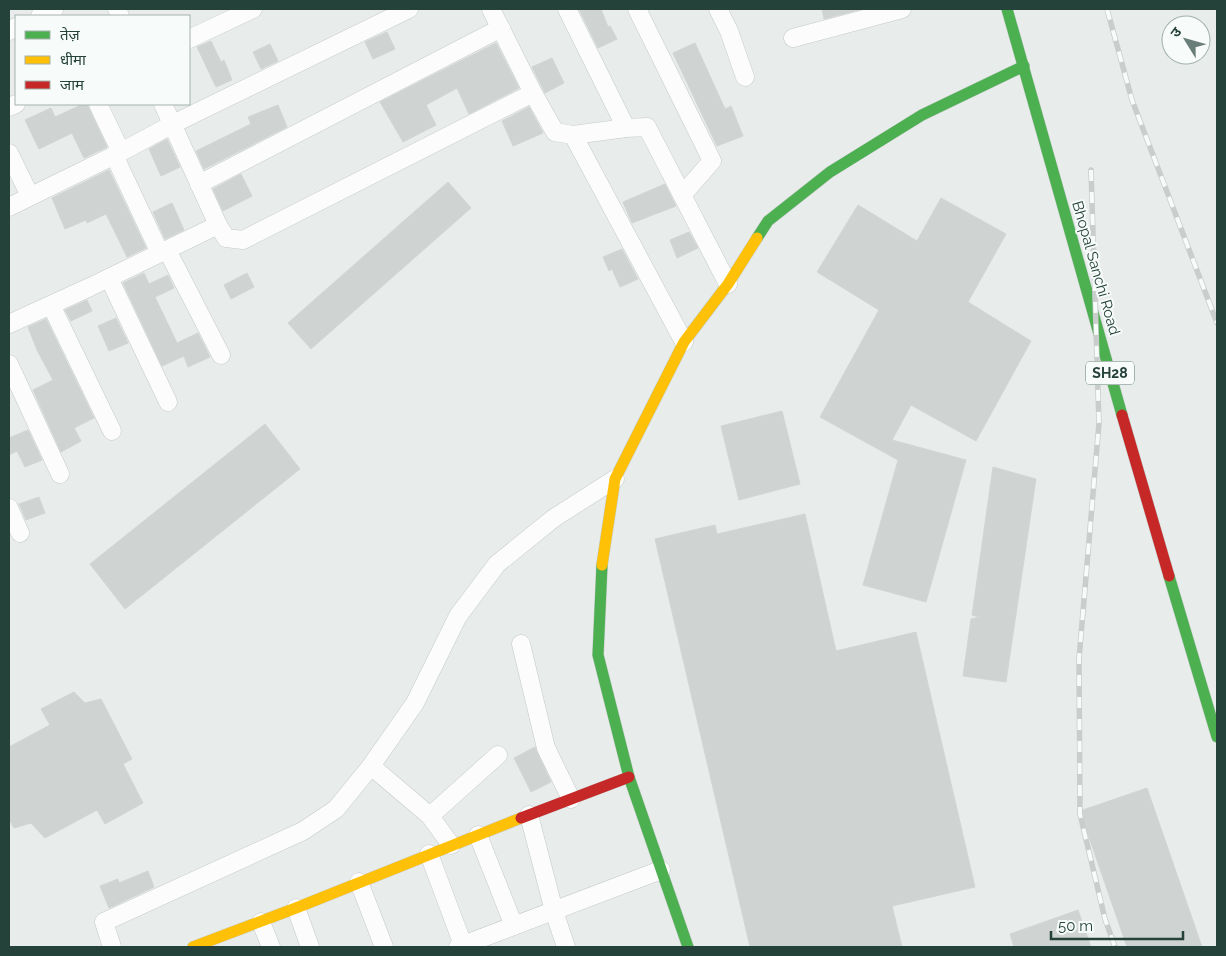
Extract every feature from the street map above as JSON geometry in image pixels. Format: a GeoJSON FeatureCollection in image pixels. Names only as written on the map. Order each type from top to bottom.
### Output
{"type":"FeatureCollection","features":[{"type":"Feature","properties":{"kind":"street"},"geometry":{"type":"LineString","coordinates":[[190,39],[253,9]]}},
{"type":"Feature","properties":{"kind":"street"},"geometry":{"type":"LineString","coordinates":[[9,207],[408,9]]}},
{"type":"Feature","properties":{"kind":"street"},"geometry":{"type":"LineString","coordinates":[[491,9],[533,93],[555,132],[573,135],[647,127],[728,284]]}},
{"type":"Feature","properties":{"kind":"street"},"geometry":{"type":"LineString","coordinates":[[567,9],[626,128]]}},
{"type":"Feature","properties":{"kind":"street"},"geometry":{"type":"LineString","coordinates":[[637,9],[712,161],[683,194]]}},
{"type":"Feature","properties":{"kind":"street"},"geometry":{"type":"LineString","coordinates":[[718,9],[729,31],[745,77]]}},
{"type":"Feature","properties":{"kind":"street"},"geometry":{"type":"LineString","coordinates":[[793,38],[902,9]]}},
{"type":"Feature","properties":{"kind":"street","name":"Bhopal Sanchi Road"},"geometry":{"type":"LineString","coordinates":[[1007,9],[1137,470],[1217,736]]}},
{"type":"Feature","properties":{"kind":"street"},"geometry":{"type":"LineString","coordinates":[[200,184],[501,28]]}},
{"type":"Feature","properties":{"kind":"street"},"geometry":{"type":"LineString","coordinates":[[688,947],[629,777],[598,655],[602,562],[615,479],[684,342],[728,284],[768,221],[830,172],[922,115],[1024,66]]}},
{"type":"Feature","properties":{"kind":"street"},"geometry":{"type":"LineString","coordinates":[[164,105],[218,225],[226,238],[243,240],[533,93]]}},
{"type":"Feature","properties":{"kind":"street"},"geometry":{"type":"LineString","coordinates":[[98,105],[118,154],[163,252],[221,354]]}},
{"type":"Feature","properties":{"kind":"street"},"geometry":{"type":"LineString","coordinates":[[573,135],[684,342]]}},
{"type":"Feature","properties":{"kind":"street"},"geometry":{"type":"LineString","coordinates":[[9,153],[30,196]]}},
{"type":"Feature","properties":{"kind":"street"},"geometry":{"type":"LineString","coordinates":[[9,324],[218,225]]}},
{"type":"Feature","properties":{"kind":"street"},"geometry":{"type":"LineString","coordinates":[[109,278],[168,402]]}},
{"type":"Feature","properties":{"kind":"street"},"geometry":{"type":"LineString","coordinates":[[51,305],[112,431]]}},
{"type":"Feature","properties":{"kind":"street"},"geometry":{"type":"LineString","coordinates":[[9,364],[60,474]]}},
{"type":"Feature","properties":{"kind":"street"},"geometry":{"type":"LineString","coordinates":[[112,947],[104,922],[303,831],[336,809],[371,766],[415,703],[458,616],[497,564],[554,518],[615,479]]}},
{"type":"Feature","properties":{"kind":"street"},"geometry":{"type":"LineString","coordinates":[[9,508],[20,533]]}},
{"type":"Feature","properties":{"kind":"street"},"geometry":{"type":"LineString","coordinates":[[521,644],[546,748],[571,799]]}},
{"type":"Feature","properties":{"kind":"street"},"geometry":{"type":"LineString","coordinates":[[430,816],[498,755]]}},
{"type":"Feature","properties":{"kind":"street"},"geometry":{"type":"LineString","coordinates":[[371,766],[430,816],[451,845]]}},
{"type":"Feature","properties":{"kind":"street"},"geometry":{"type":"LineString","coordinates":[[201,946],[451,845],[629,777]]}},
{"type":"Feature","properties":{"kind":"street"},"geometry":{"type":"LineString","coordinates":[[529,815],[554,911],[566,947]]}},
{"type":"Feature","properties":{"kind":"street"},"geometry":{"type":"LineString","coordinates":[[478,835],[514,926]]}},
{"type":"Feature","properties":{"kind":"street"},"geometry":{"type":"LineString","coordinates":[[429,854],[460,946],[661,870]]}},
{"type":"Feature","properties":{"kind":"street"},"geometry":{"type":"LineString","coordinates":[[360,882],[384,947]]}},
{"type":"Feature","properties":{"kind":"street"},"geometry":{"type":"LineString","coordinates":[[296,908],[310,947]]}},
{"type":"Feature","properties":{"kind":"street"},"geometry":{"type":"LineString","coordinates":[[261,922],[271,947]]}},
{"type":"Feature","properties":{"kind":"building"},"geometry":{"type":"Polygon","coordinates":[[[579,9],[601,9],[608,27],[610,26],[617,39],[598,48],[579,9]]]}},
{"type":"Feature","properties":{"kind":"building"},"geometry":{"type":"Polygon","coordinates":[[[822,9],[862,9],[824,19],[822,9]]]}},
{"type":"Feature","properties":{"kind":"building"},"geometry":{"type":"Polygon","coordinates":[[[387,32],[395,49],[373,59],[365,42],[387,32]]]}},
{"type":"Feature","properties":{"kind":"building"},"geometry":{"type":"Polygon","coordinates":[[[211,41],[221,62],[224,60],[232,80],[216,87],[197,47],[211,41]]]}},
{"type":"Feature","properties":{"kind":"building"},"geometry":{"type":"Polygon","coordinates":[[[496,43],[519,88],[469,114],[457,88],[426,105],[436,125],[403,142],[380,102],[496,43]]]}},
{"type":"Feature","properties":{"kind":"building"},"geometry":{"type":"Polygon","coordinates":[[[695,43],[725,109],[731,106],[743,136],[717,146],[673,53],[695,43]]]}},
{"type":"Feature","properties":{"kind":"building"},"geometry":{"type":"Polygon","coordinates":[[[270,44],[278,61],[261,69],[253,52],[270,44]]]}},
{"type":"Feature","properties":{"kind":"building"},"geometry":{"type":"Polygon","coordinates":[[[552,58],[564,83],[545,93],[532,67],[552,58]]]}},
{"type":"Feature","properties":{"kind":"building"},"geometry":{"type":"Polygon","coordinates":[[[81,105],[87,105],[107,147],[84,158],[72,133],[39,149],[25,120],[51,108],[55,117],[81,105]]]}},
{"type":"Feature","properties":{"kind":"building"},"geometry":{"type":"Polygon","coordinates":[[[278,105],[287,127],[204,169],[196,151],[251,124],[248,117],[278,105]]]}},
{"type":"Feature","properties":{"kind":"building"},"geometry":{"type":"Polygon","coordinates":[[[529,107],[543,133],[513,146],[502,121],[529,107]]]}},
{"type":"Feature","properties":{"kind":"building"},"geometry":{"type":"Polygon","coordinates":[[[167,139],[180,167],[161,176],[149,149],[167,139]]]}},
{"type":"Feature","properties":{"kind":"building"},"geometry":{"type":"Polygon","coordinates":[[[109,170],[146,248],[127,257],[106,214],[87,223],[86,220],[65,229],[52,198],[109,170]]]}},
{"type":"Feature","properties":{"kind":"building"},"geometry":{"type":"Polygon","coordinates":[[[241,174],[252,196],[223,211],[213,189],[241,174]]]}},
{"type":"Feature","properties":{"kind":"building"},"geometry":{"type":"Polygon","coordinates":[[[448,182],[471,208],[311,349],[288,323],[448,182]]]}},
{"type":"Feature","properties":{"kind":"building"},"geometry":{"type":"Polygon","coordinates":[[[665,184],[676,206],[632,223],[623,202],[665,184]]]}},
{"type":"Feature","properties":{"kind":"building"},"geometry":{"type":"Polygon","coordinates":[[[941,198],[1006,234],[968,302],[1031,341],[976,441],[911,405],[892,440],[966,460],[926,602],[863,585],[898,460],[820,417],[879,310],[817,272],[858,205],[917,241],[941,198]]]}},
{"type":"Feature","properties":{"kind":"building"},"geometry":{"type":"Polygon","coordinates":[[[172,203],[184,230],[165,239],[153,212],[172,203]]]}},
{"type":"Feature","properties":{"kind":"building"},"geometry":{"type":"Polygon","coordinates":[[[689,232],[698,248],[677,258],[670,240],[689,232]]]}},
{"type":"Feature","properties":{"kind":"building"},"geometry":{"type":"Polygon","coordinates":[[[622,249],[638,279],[620,287],[612,269],[609,271],[603,257],[622,249]]]}},
{"type":"Feature","properties":{"kind":"building"},"geometry":{"type":"Polygon","coordinates":[[[144,273],[149,284],[168,275],[174,288],[155,297],[177,343],[198,333],[210,357],[188,367],[184,356],[162,366],[123,283],[144,273]]]}},
{"type":"Feature","properties":{"kind":"building"},"geometry":{"type":"Polygon","coordinates":[[[247,273],[254,287],[231,299],[224,285],[247,273]]]}},
{"type":"Feature","properties":{"kind":"building"},"geometry":{"type":"Polygon","coordinates":[[[87,300],[92,311],[71,321],[65,310],[87,300]]]}},
{"type":"Feature","properties":{"kind":"building"},"geometry":{"type":"Polygon","coordinates":[[[116,318],[128,343],[109,351],[98,326],[116,318]]]}},
{"type":"Feature","properties":{"kind":"building"},"geometry":{"type":"Polygon","coordinates":[[[46,319],[94,418],[74,428],[81,441],[61,452],[33,390],[53,380],[37,350],[28,327],[46,319]]]}},
{"type":"Feature","properties":{"kind":"building"},"geometry":{"type":"Polygon","coordinates":[[[782,411],[800,484],[739,500],[721,426],[782,411]]]}},
{"type":"Feature","properties":{"kind":"building"},"geometry":{"type":"Polygon","coordinates":[[[265,424],[300,469],[125,609],[90,564],[265,424]]]}},
{"type":"Feature","properties":{"kind":"building"},"geometry":{"type":"Polygon","coordinates":[[[28,430],[42,460],[25,467],[17,451],[9,455],[9,438],[28,430]]]}},
{"type":"Feature","properties":{"kind":"building"},"geometry":{"type":"Polygon","coordinates":[[[993,467],[1036,479],[1006,682],[963,676],[971,619],[980,617],[972,615],[993,467]]]}},
{"type":"Feature","properties":{"kind":"building"},"geometry":{"type":"Polygon","coordinates":[[[39,497],[45,513],[26,520],[19,504],[39,497]]]}},
{"type":"Feature","properties":{"kind":"building"},"geometry":{"type":"Polygon","coordinates":[[[805,514],[836,651],[916,632],[975,887],[892,906],[902,947],[750,947],[655,539],[715,525],[717,534],[805,514]]]}},
{"type":"Feature","properties":{"kind":"building"},"geometry":{"type":"Polygon","coordinates":[[[74,692],[85,703],[101,699],[132,759],[123,764],[143,803],[105,824],[97,810],[45,838],[31,823],[14,828],[9,819],[9,747],[50,725],[41,709],[74,692]]]}},
{"type":"Feature","properties":{"kind":"building"},"geometry":{"type":"Polygon","coordinates":[[[535,747],[551,782],[531,792],[514,758],[535,747]]]}},
{"type":"Feature","properties":{"kind":"building"},"geometry":{"type":"Polygon","coordinates":[[[1147,788],[1202,947],[1127,947],[1080,811],[1147,788]]]}},
{"type":"Feature","properties":{"kind":"building"},"geometry":{"type":"Polygon","coordinates":[[[148,871],[154,887],[109,908],[100,886],[118,879],[119,883],[148,871]]]}},
{"type":"Feature","properties":{"kind":"building"},"geometry":{"type":"Polygon","coordinates":[[[1078,910],[1091,947],[1014,947],[1010,934],[1078,910]]]}},
{"type":"Feature","properties":{"kind":"railway"},"geometry":{"type":"LineString","coordinates":[[1107,9],[1132,100],[1217,323]]}},
{"type":"Feature","properties":{"kind":"railway"},"geometry":{"type":"LineString","coordinates":[[1091,170],[1099,423],[1079,659],[1080,814],[1105,919],[1115,947]]}},
{"type":"Feature","properties":{"kind":"traffic: fast"},"geometry":{"type":"LineString","coordinates":[[1007,9],[1122,415]]}},
{"type":"Feature","properties":{"kind":"traffic: fast"},"geometry":{"type":"LineString","coordinates":[[757,238],[768,221],[830,172],[922,115],[1024,66]]}},
{"type":"Feature","properties":{"kind":"traffic: fast"},"geometry":{"type":"LineString","coordinates":[[602,565],[598,655],[629,777],[688,947]]}},
{"type":"Feature","properties":{"kind":"traffic: fast"},"geometry":{"type":"LineString","coordinates":[[1169,576],[1217,737]]}},
{"type":"Feature","properties":{"kind":"traffic: slow"},"geometry":{"type":"LineString","coordinates":[[602,565],[615,479],[684,342],[728,284],[757,238]]}},
{"type":"Feature","properties":{"kind":"traffic: slow"},"geometry":{"type":"LineString","coordinates":[[193,947],[521,818]]}},
{"type":"Feature","properties":{"kind":"traffic: jam"},"geometry":{"type":"LineString","coordinates":[[1122,415],[1169,576]]}},
{"type":"Feature","properties":{"kind":"traffic: jam"},"geometry":{"type":"LineString","coordinates":[[521,818],[629,777]]}}]}
